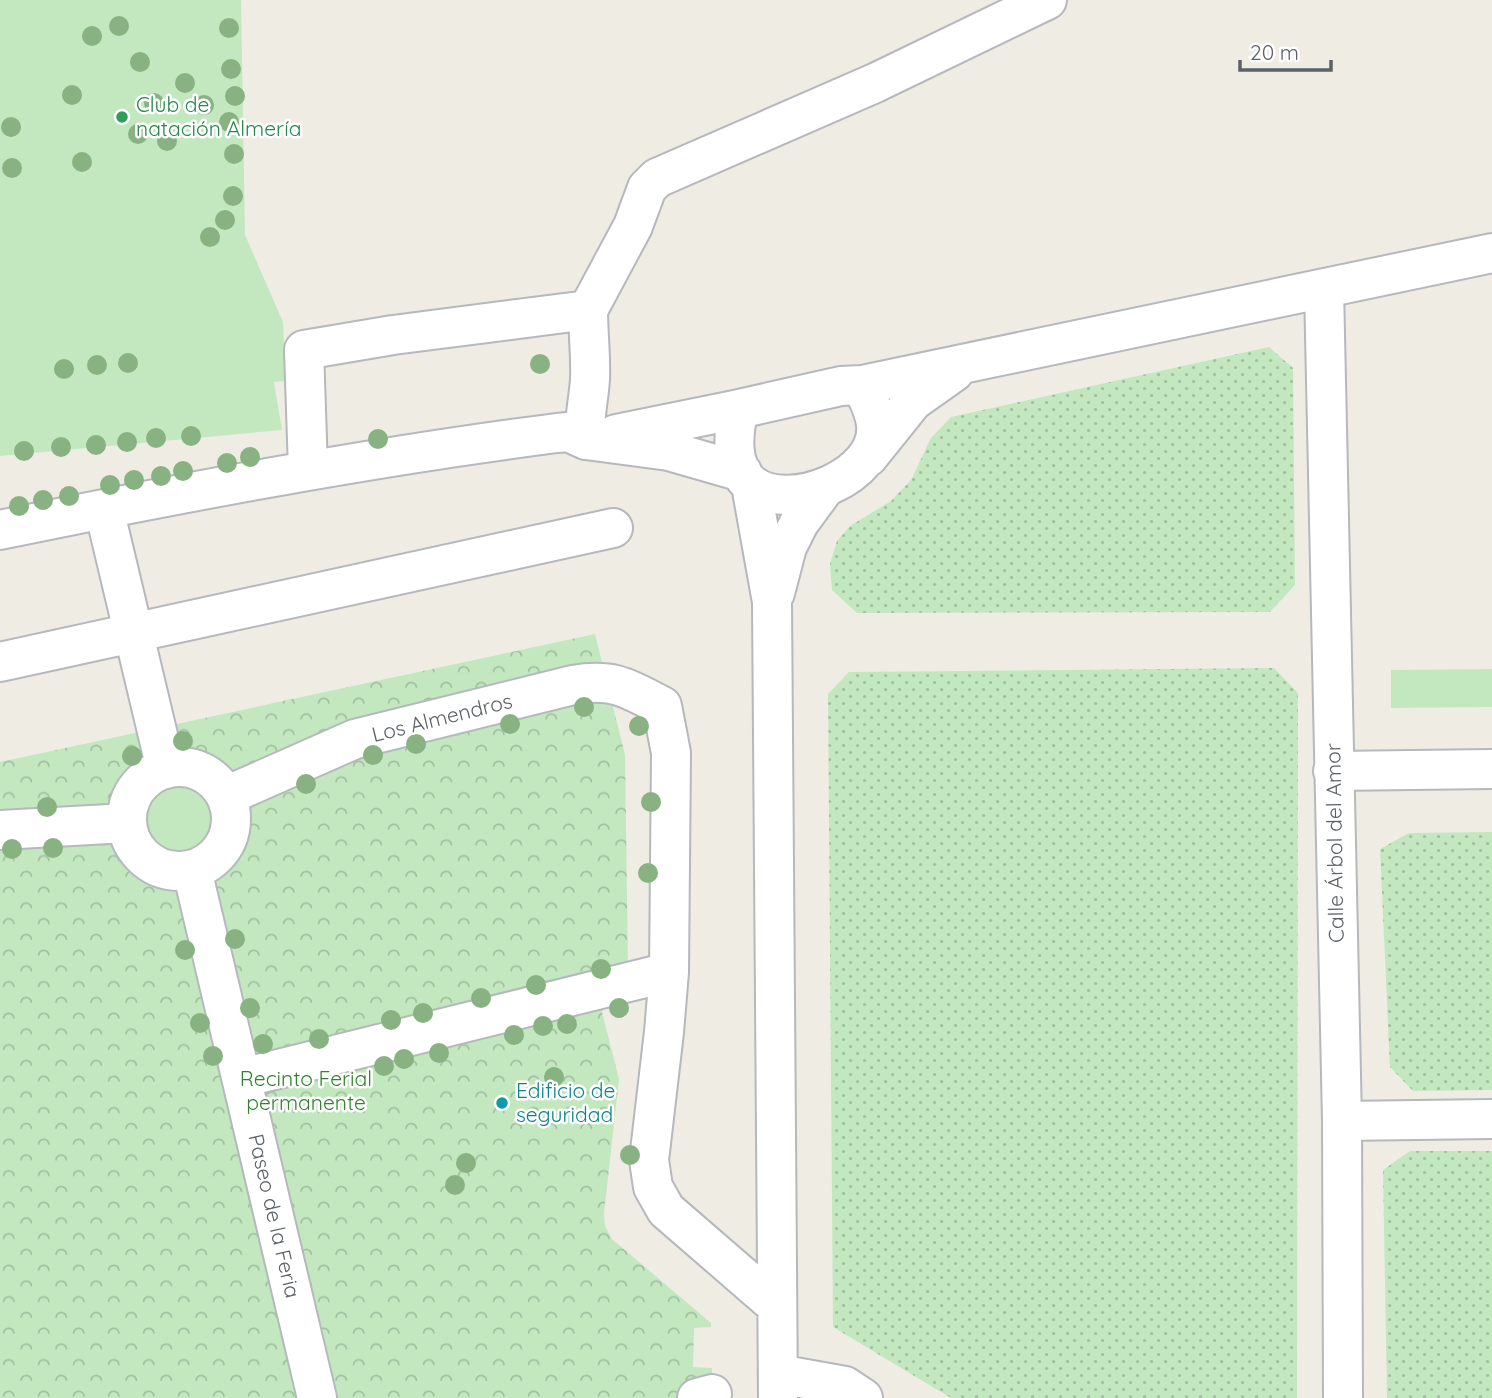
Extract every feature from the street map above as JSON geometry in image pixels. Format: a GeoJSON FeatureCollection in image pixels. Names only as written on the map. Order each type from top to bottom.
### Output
{"type":"FeatureCollection","features":[{"type":"Feature","properties":{"kind":"street"},"geometry":{"type":"LineString","coordinates":[[586,440],[584,425],[589,400],[590,372],[588,310],[633,226],[647,188],[657,178],[864,88],[1047,0]]}},
{"type":"Feature","properties":{"kind":"street"},"geometry":{"type":"LineString","coordinates":[[586,440],[1492,253]]}},
{"type":"Feature","properties":{"kind":"street","name":"Calle Árbol del Amor"},"geometry":{"type":"LineString","coordinates":[[1324,288],[1342,1121],[1343,1398]]}},
{"type":"Feature","properties":{"kind":"street"},"geometry":{"type":"LineString","coordinates":[[308,470],[304,350],[393,335],[588,310]]}},
{"type":"Feature","properties":{"kind":"street"},"geometry":{"type":"LineString","coordinates":[[0,530],[308,470],[568,432],[586,440],[669,451],[747,478],[768,492],[784,494],[824,489],[841,481],[867,459],[913,401],[943,378],[974,362]]}},
{"type":"Feature","properties":{"kind":"street"},"geometry":{"type":"LineString","coordinates":[[862,385],[877,427],[867,459]]}},
{"type":"Feature","properties":{"kind":"street"},"geometry":{"type":"LineString","coordinates":[[739,409],[734,442],[736,457],[747,478],[772,602],[778,1386],[845,1386],[863,1398]]}},
{"type":"Feature","properties":{"kind":"street"},"geometry":{"type":"LineString","coordinates":[[772,602],[787,547],[799,523],[824,489]]}},
{"type":"Feature","properties":{"kind":"street"},"geometry":{"type":"LineString","coordinates":[[104,509],[166,769]]}},
{"type":"Feature","properties":{"kind":"street"},"geometry":{"type":"LineString","coordinates":[[0,662],[613,528]]}},
{"type":"Feature","properties":{"kind":"street","name":"Los Almendros"},"geometry":{"type":"LineString","coordinates":[[226,796],[355,739],[573,685],[611,682],[662,706],[671,753],[669,972]]}},
{"type":"Feature","properties":{"kind":"street"},"geometry":{"type":"LineString","coordinates":[[177,767],[198,771],[217,783],[226,796],[231,812],[225,844],[213,859],[192,870],[168,871],[151,864],[136,851],[132,843],[127,823],[128,806],[138,786],[146,778],[166,769],[177,767]]}},
{"type":"Feature","properties":{"kind":"street"},"geometry":{"type":"LineString","coordinates":[[1333,771],[1492,769]]}},
{"type":"Feature","properties":{"kind":"street"},"geometry":{"type":"LineString","coordinates":[[0,830],[127,823]]}},
{"type":"Feature","properties":{"kind":"street","name":"Paseo de la Feria"},"geometry":{"type":"LineString","coordinates":[[192,870],[317,1398]]}},
{"type":"Feature","properties":{"kind":"street"},"geometry":{"type":"LineString","coordinates":[[242,1078],[669,972],[649,1160],[653,1186],[666,1210],[777,1306]]}},
{"type":"Feature","properties":{"kind":"street"},"geometry":{"type":"LineString","coordinates":[[1342,1121],[1492,1119]]}},
{"type":"Feature","properties":{"kind":"green space","name":"Club de natación Almería"},"geometry":{"type":"Polygon","coordinates":[[[0,0],[241,0],[245,235],[283,322],[285,381],[274,382],[282,430],[0,456],[0,0]]]}},
{"type":"Feature","properties":{"kind":"green space"},"geometry":{"type":"Polygon","coordinates":[[[1269,347],[1293,368],[1295,585],[1270,612],[857,613],[832,590],[830,564],[837,541],[850,526],[891,501],[911,480],[931,438],[951,417],[1269,347]]]}},
{"type":"Feature","properties":{"kind":"green space","name":"Recinto Ferial permanente"},"geometry":{"type":"Polygon","coordinates":[[[595,634],[625,755],[628,966],[607,996],[602,1012],[619,1079],[604,1213],[605,1226],[612,1239],[711,1323],[711,1327],[694,1328],[693,1367],[712,1368],[712,1398],[0,1398],[0,762],[595,634]]]}},
{"type":"Feature","properties":{"kind":"green space"},"geometry":{"type":"Polygon","coordinates":[[[1274,668],[1298,693],[1297,1398],[951,1398],[833,1327],[828,694],[849,672],[1274,668]]]}},
{"type":"Feature","properties":{"kind":"green space"},"geometry":{"type":"Polygon","coordinates":[[[1492,669],[1492,707],[1391,708],[1391,670],[1492,669]]]}},
{"type":"Feature","properties":{"kind":"green space"},"geometry":{"type":"Polygon","coordinates":[[[177,786],[200,796],[210,819],[200,842],[177,852],[154,842],[144,819],[154,796],[177,786]]]}},
{"type":"Feature","properties":{"kind":"green space"},"geometry":{"type":"Polygon","coordinates":[[[1492,832],[1492,1090],[1413,1091],[1390,1067],[1380,849],[1409,833],[1492,832]]]}},
{"type":"Feature","properties":{"kind":"green space"},"geometry":{"type":"Polygon","coordinates":[[[1410,1151],[1492,1151],[1492,1398],[1387,1398],[1383,1170],[1410,1151]]]}},
{"type":"Feature","properties":{"kind":"place","name":"Club de natación Almería"},"geometry":{"type":"Point","coordinates":[122,117]}},
{"type":"Feature","properties":{"kind":"place","name":"Edificio de seguridad"},"geometry":{"type":"Point","coordinates":[502,1103]}}]}
